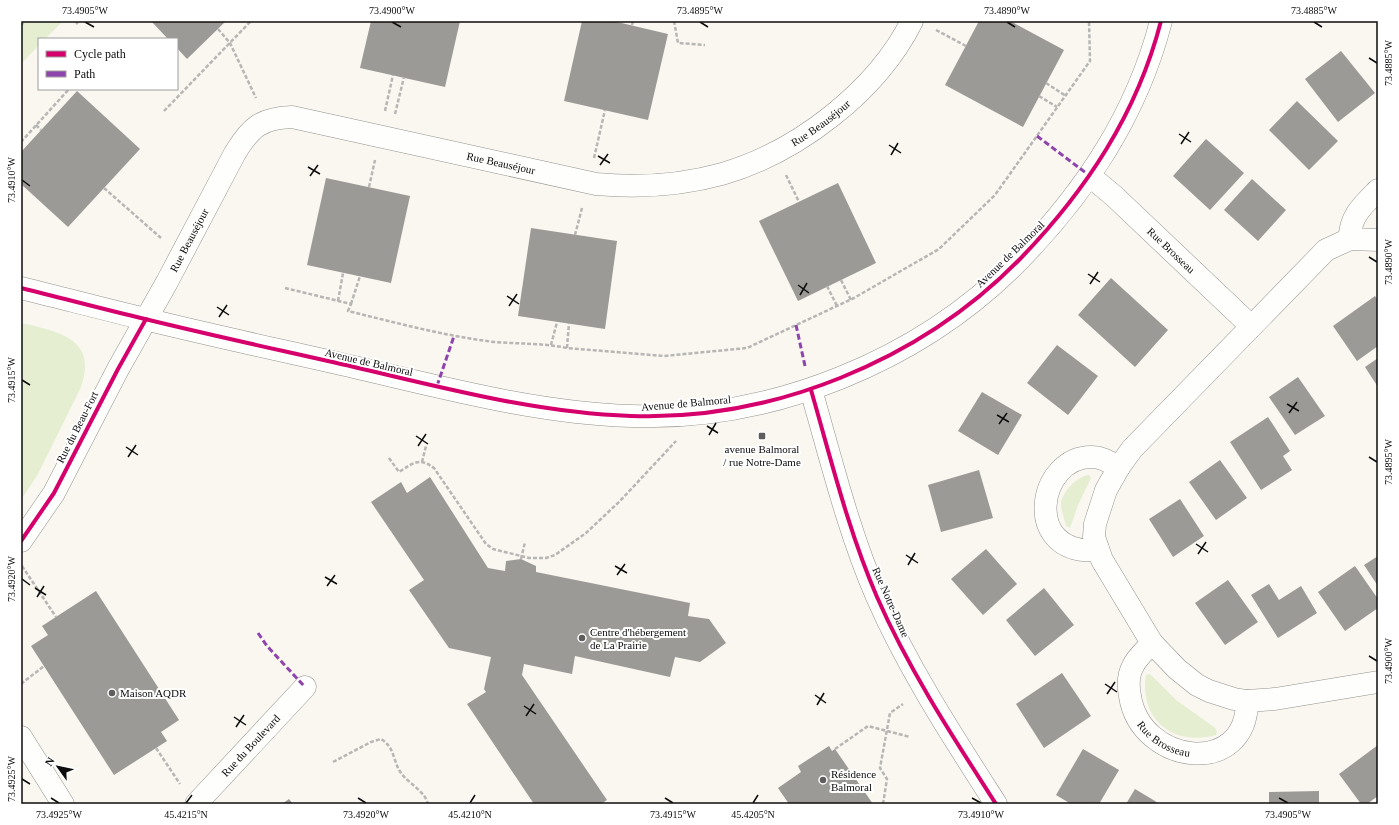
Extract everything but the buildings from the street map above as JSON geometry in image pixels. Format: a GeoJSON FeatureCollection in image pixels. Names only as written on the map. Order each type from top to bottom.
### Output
{"type":"FeatureCollection","features":[{"type":"Feature","properties":{"kind":"street","name":"Rue Beauséjour"},"geometry":{"type":"LineString","coordinates":[[146,320],[244,139],[252,130],[273,118],[292,117],[596,184],[623,187],[684,182],[723,174],[755,161],[811,132],[838,112],[862,89],[886,62],[906,33],[912,21]]}},
{"type":"Feature","properties":{"kind":"street","name":"Avenue de Balmoral"},"geometry":{"type":"LineString","coordinates":[[21,288],[146,320],[463,392],[536,407],[633,416],[696,413],[754,404],[811,390],[901,348],[964,308],[1009,270],[1055,222],[1090,176],[1117,134],[1131,107],[1154,47],[1161,21]]}},
{"type":"Feature","properties":{"kind":"street","name":"Rue Brosseau"},"geometry":{"type":"LineString","coordinates":[[1090,176],[1119,201],[1251,326]]}},
{"type":"Feature","properties":{"kind":"street"},"geometry":{"type":"LineString","coordinates":[[1350,239],[1351,226],[1355,216],[1378,190]]}},
{"type":"Feature","properties":{"kind":"street"},"geometry":{"type":"LineString","coordinates":[[1378,240],[1350,239],[1326,250],[1132,449],[1119,467],[1106,490],[1095,524],[1094,537],[1098,550],[1152,643],[1177,669],[1197,685],[1220,696],[1247,701],[1275,699],[1378,682]]}},
{"type":"Feature","properties":{"kind":"street","name":"Rue du Beau-Fort"},"geometry":{"type":"LineString","coordinates":[[21,541],[54,493],[118,369],[146,320]]}},
{"type":"Feature","properties":{"kind":"street","name":"Rue Notre-Dame"},"geometry":{"type":"LineString","coordinates":[[811,390],[849,521],[877,596],[894,632],[933,704],[996,804]]}},
{"type":"Feature","properties":{"kind":"street"},"geometry":{"type":"LineString","coordinates":[[1098,550],[1077,550],[1061,541],[1054,535],[1048,524],[1045,512],[1045,502],[1054,480],[1071,464],[1092,457],[1119,467]]}},
{"type":"Feature","properties":{"kind":"street","name":"Rue Brosseau"},"geometry":{"type":"LineString","coordinates":[[1152,643],[1133,666],[1129,678],[1129,690],[1131,706],[1137,720],[1158,742],[1171,749],[1195,754],[1208,753],[1220,749],[1230,743],[1244,727],[1247,701]]}},
{"type":"Feature","properties":{"kind":"street","name":"Rue du Boulevard"},"geometry":{"type":"LineString","coordinates":[[196,804],[305,687]]}},
{"type":"Feature","properties":{"kind":"street"},"geometry":{"type":"LineString","coordinates":[[21,737],[62,804]]}},
{"type":"Feature","properties":{"kind":"path"},"geometry":{"type":"LineString","coordinates":[[21,26],[24,21]]}},
{"type":"Feature","properties":{"kind":"path"},"geometry":{"type":"LineString","coordinates":[[76,24],[79,21]]}},
{"type":"Feature","properties":{"kind":"path"},"geometry":{"type":"LineString","coordinates":[[164,111],[251,21]]}},
{"type":"Feature","properties":{"kind":"path"},"geometry":{"type":"LineString","coordinates":[[632,25],[633,21]]}},
{"type":"Feature","properties":{"kind":"path"},"geometry":{"type":"LineString","coordinates":[[674,21],[678,43],[705,45]]}},
{"type":"Feature","properties":{"kind":"path"},"geometry":{"type":"LineString","coordinates":[[360,276],[348,310],[454,336],[495,342],[552,345],[567,348],[664,356],[747,348],[851,300],[939,249],[969,222],[995,195],[1090,61],[1089,21]]}},
{"type":"Feature","properties":{"kind":"path"},"geometry":{"type":"LineString","coordinates":[[932,28],[966,46]]}},
{"type":"Feature","properties":{"kind":"path"},"geometry":{"type":"LineString","coordinates":[[218,29],[230,43],[266,121]]}},
{"type":"Feature","properties":{"kind":"path"},"geometry":{"type":"LineString","coordinates":[[384,137],[392,75]]}},
{"type":"Feature","properties":{"kind":"path"},"geometry":{"type":"LineString","coordinates":[[384,137],[404,77]]}},
{"type":"Feature","properties":{"kind":"path"},"geometry":{"type":"LineString","coordinates":[[1046,83],[1066,96]]}},
{"type":"Feature","properties":{"kind":"path"},"geometry":{"type":"LineString","coordinates":[[21,142],[68,90]]}},
{"type":"Feature","properties":{"kind":"path"},"geometry":{"type":"LineString","coordinates":[[1039,96],[1057,107]]}},
{"type":"Feature","properties":{"kind":"path"},"geometry":{"type":"LineString","coordinates":[[36,125],[41,130]]}},
{"type":"Feature","properties":{"kind":"path"},"geometry":{"type":"LineString","coordinates":[[104,188],[181,255]]}},
{"type":"Feature","properties":{"kind":"path"},"geometry":{"type":"LineString","coordinates":[[338,301],[343,273]]}},
{"type":"Feature","properties":{"kind":"path"},"geometry":{"type":"LineString","coordinates":[[841,280],[851,300]]}},
{"type":"Feature","properties":{"kind":"path"},"geometry":{"type":"LineString","coordinates":[[827,286],[837,306]]}},
{"type":"Feature","properties":{"kind":"path"},"geometry":{"type":"LineString","coordinates":[[285,288],[351,304]]}},
{"type":"Feature","properties":{"kind":"path"},"geometry":{"type":"LineString","coordinates":[[552,345],[557,322]]}},
{"type":"Feature","properties":{"kind":"path"},"geometry":{"type":"LineString","coordinates":[[567,348],[569,323]]}},
{"type":"Feature","properties":{"kind":"path"},"geometry":{"type":"LineString","coordinates":[[389,458],[399,472],[410,465],[422,462],[427,462],[434,468],[486,544],[493,549],[521,558],[546,558],[555,555],[586,533],[620,501],[677,440]]}},
{"type":"Feature","properties":{"kind":"path"},"geometry":{"type":"LineString","coordinates":[[422,462],[426,446]]}},
{"type":"Feature","properties":{"kind":"path"},"geometry":{"type":"LineString","coordinates":[[521,558],[525,542]]}},
{"type":"Feature","properties":{"kind":"path"},"geometry":{"type":"LineString","coordinates":[[21,564],[56,617]]}},
{"type":"Feature","properties":{"kind":"path"},"geometry":{"type":"LineString","coordinates":[[21,684],[44,666]]}},
{"type":"Feature","properties":{"kind":"path"},"geometry":{"type":"LineString","coordinates":[[883,804],[887,779],[880,768],[890,713],[904,704]]}},
{"type":"Feature","properties":{"kind":"path"},"geometry":{"type":"LineString","coordinates":[[835,749],[868,726],[910,737]]}},
{"type":"Feature","properties":{"kind":"path"},"geometry":{"type":"LineString","coordinates":[[333,762],[371,742],[381,739],[387,742],[392,750],[401,773],[420,790],[427,799],[428,804]]}},
{"type":"Feature","properties":{"kind":"path"},"geometry":{"type":"LineString","coordinates":[[156,748],[180,785]]}},
{"type":"Feature","properties":{"kind":"green space"},"geometry":{"type":"Polygon","coordinates":[[[21,21],[63,21],[46,38],[38,38],[38,46],[21,64],[21,21]]]}},
{"type":"Feature","properties":{"kind":"green space"},"geometry":{"type":"Polygon","coordinates":[[[21,323],[48,329],[71,340],[79,347],[84,357],[85,371],[81,387],[38,474],[21,500],[21,323]]]}},
{"type":"Feature","properties":{"kind":"green space"},"geometry":{"type":"Polygon","coordinates":[[[1089,475],[1091,478],[1078,505],[1070,528],[1066,526],[1061,507],[1062,499],[1067,490],[1075,481],[1089,475]]]}},
{"type":"Feature","properties":{"kind":"green space"},"geometry":{"type":"Polygon","coordinates":[[[1150,674],[1176,700],[1214,727],[1217,731],[1216,735],[1200,738],[1186,737],[1173,733],[1162,726],[1148,705],[1145,691],[1146,675],[1150,674]]]}},
{"type":"Feature","properties":{"kind":"marked path"},"geometry":{"type":"LineString","coordinates":[[1037,136],[1090,176]]}},
{"type":"Feature","properties":{"kind":"marked path"},"geometry":{"type":"LineString","coordinates":[[796,325],[805,366]]}},
{"type":"Feature","properties":{"kind":"marked path"},"geometry":{"type":"LineString","coordinates":[[437,386],[454,336]]}},
{"type":"Feature","properties":{"kind":"marked path"},"geometry":{"type":"LineString","coordinates":[[258,633],[267,646],[305,687]]}},
{"type":"Feature","properties":{"kind":"cycle path"},"geometry":{"type":"LineString","coordinates":[[21,288],[197,331],[457,391],[526,405],[596,414],[631,416],[684,415],[737,408],[790,395],[841,378],[890,355],[936,328],[980,296],[1019,260],[1043,234],[1087,179],[1106,150],[1138,88],[1151,55],[1161,21]]}},
{"type":"Feature","properties":{"kind":"cycle path"},"geometry":{"type":"LineString","coordinates":[[21,541],[54,493],[118,369],[146,319]]}},
{"type":"Feature","properties":{"kind":"cycle path"},"geometry":{"type":"LineString","coordinates":[[811,390],[857,546],[877,597],[917,677],[996,804]]}},
{"type":"Feature","properties":{"kind":"place","name":"avenue Balmoral / rue Notre-Dame"},"geometry":{"type":"Point","coordinates":[762,436]}},
{"type":"Feature","properties":{"kind":"place","name":"Centre d'hébergement de La Prairie"},"geometry":{"type":"Point","coordinates":[582,638]}},
{"type":"Feature","properties":{"kind":"place","name":"Maison AQDR"},"geometry":{"type":"Point","coordinates":[112,693]}},
{"type":"Feature","properties":{"kind":"place","name":"Résidence Balmoral"},"geometry":{"type":"Point","coordinates":[823,780]}}]}
